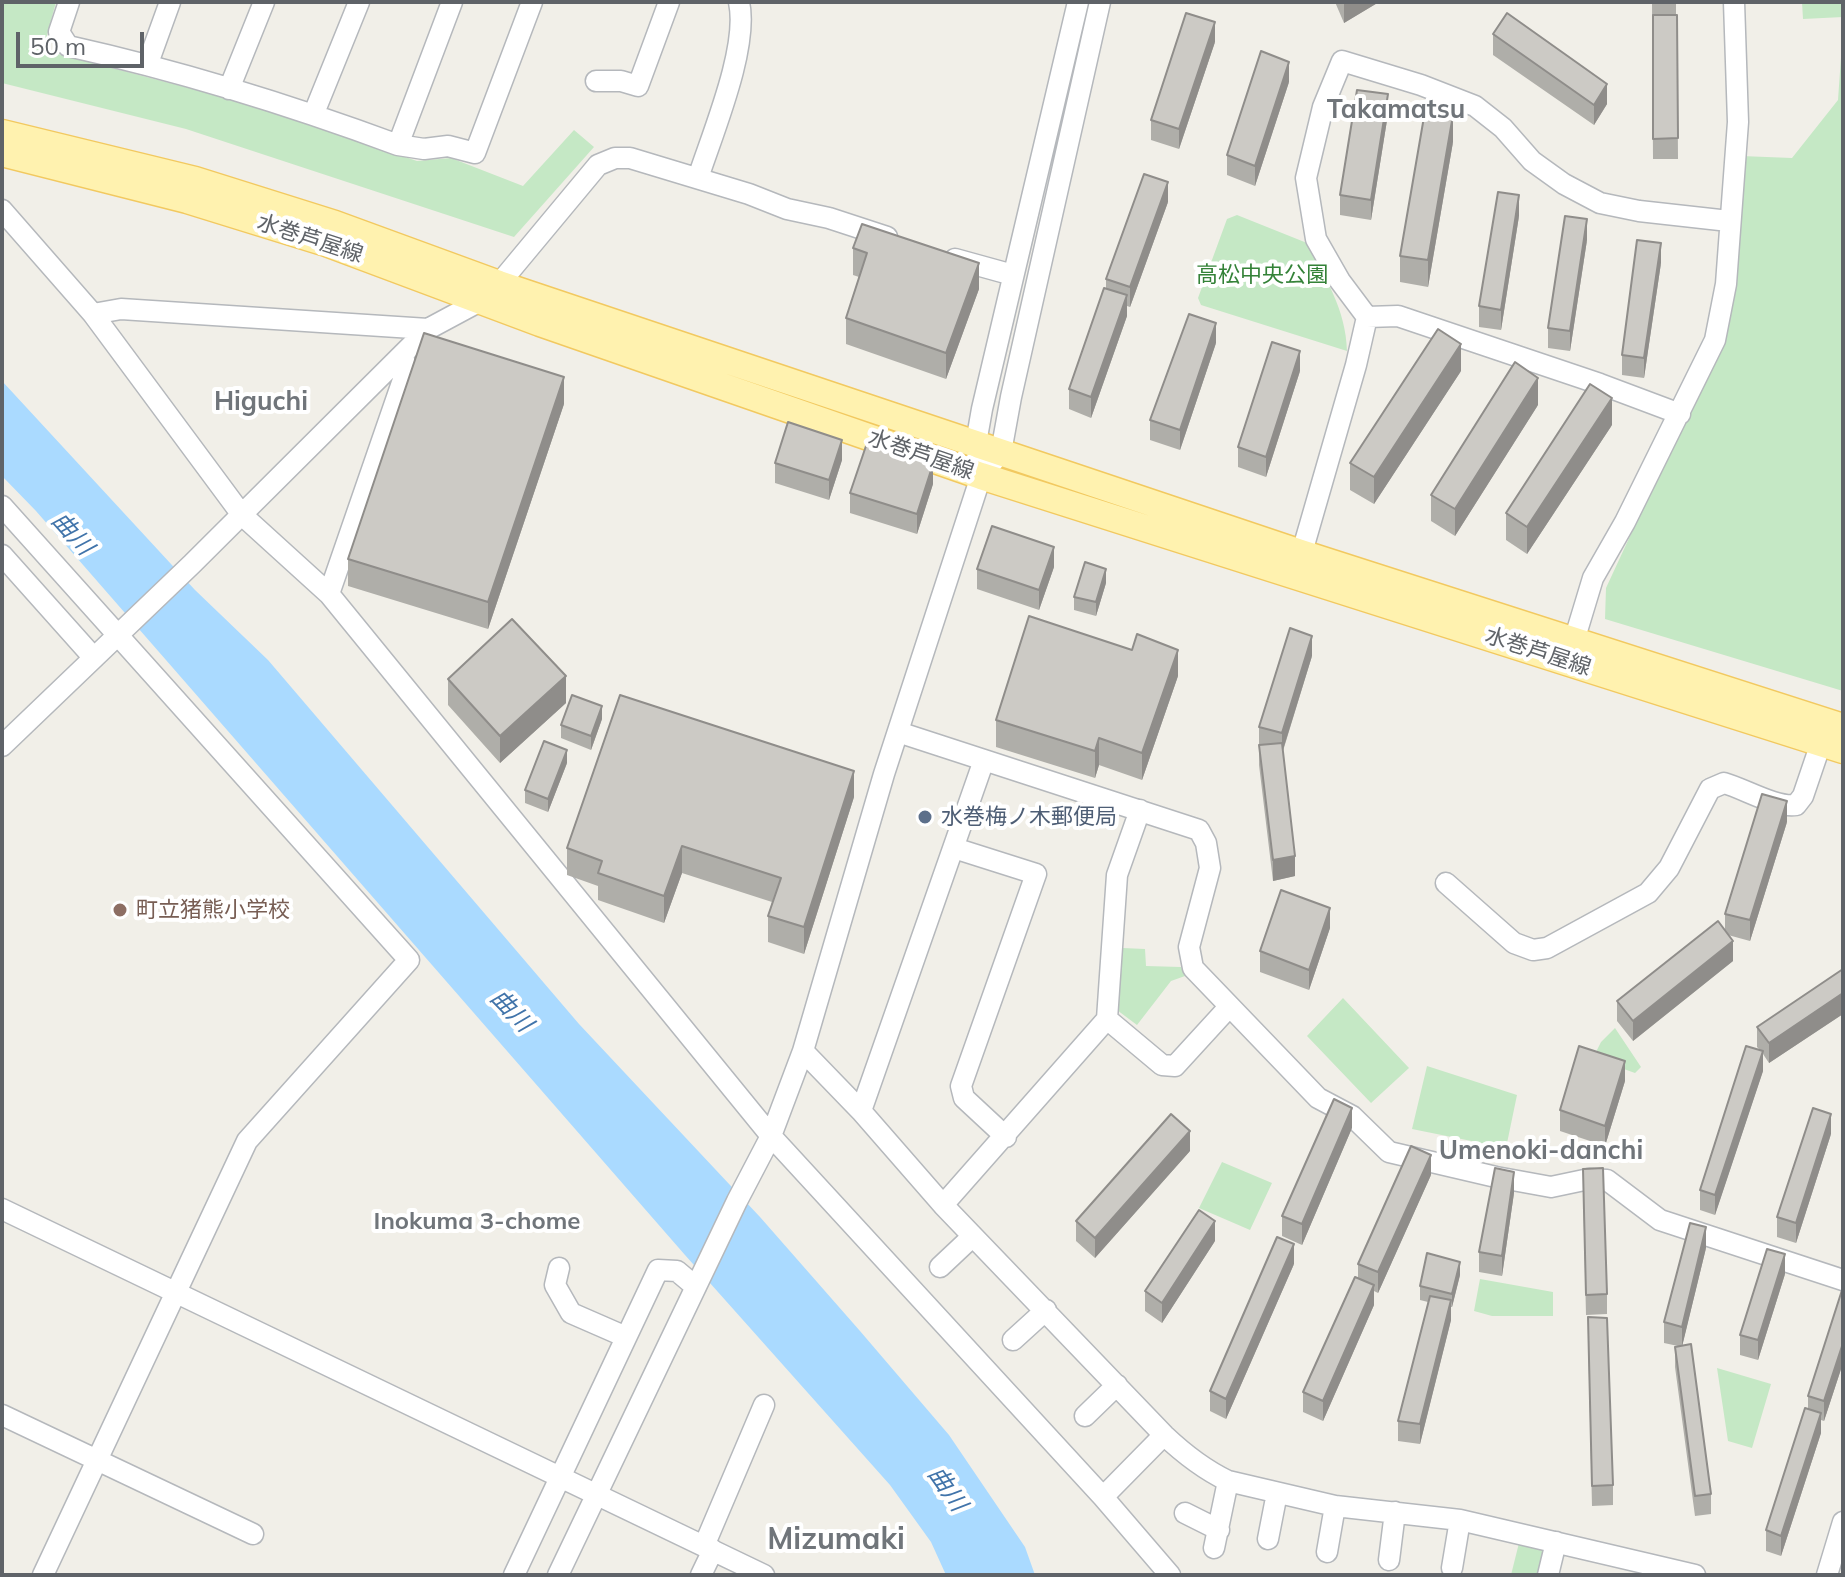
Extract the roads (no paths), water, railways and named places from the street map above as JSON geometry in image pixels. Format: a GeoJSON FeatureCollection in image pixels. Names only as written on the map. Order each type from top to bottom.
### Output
{"type":"FeatureCollection","features":[{"type":"Feature","properties":{"kind":"main road","name":"水巻芦屋線"},"geometry":{"type":"LineString","coordinates":[[2,133],[195,180],[335,224],[490,292],[568,333],[981,476],[1298,564],[1571,652],[1832,746]]}},
{"type":"Feature","properties":{"kind":"main road","name":"水巻芦屋線"},"geometry":{"type":"LineString","coordinates":[[2,153],[187,200],[976,443],[1298,564]]}},
{"type":"Feature","properties":{"kind":"main road","name":"水巻芦屋線"},"geometry":{"type":"LineString","coordinates":[[1571,652],[1843,727]]}},
{"type":"Feature","properties":{"kind":"street"},"geometry":{"type":"LineString","coordinates":[[69,2],[59,32],[68,46],[148,63],[314,113],[398,145],[424,149],[448,146],[475,153],[532,2]]}},
{"type":"Feature","properties":{"kind":"street"},"geometry":{"type":"LineString","coordinates":[[148,63],[170,2]]}},
{"type":"Feature","properties":{"kind":"street"},"geometry":{"type":"LineString","coordinates":[[229,89],[264,2]]}},
{"type":"Feature","properties":{"kind":"street"},"geometry":{"type":"LineString","coordinates":[[314,113],[359,2]]}},
{"type":"Feature","properties":{"kind":"street"},"geometry":{"type":"LineString","coordinates":[[398,145],[452,2]]}},
{"type":"Feature","properties":{"kind":"street"},"geometry":{"type":"LineString","coordinates":[[596,81],[621,81],[638,86],[669,2]]}},
{"type":"Feature","properties":{"kind":"street"},"geometry":{"type":"LineString","coordinates":[[698,178],[740,43],[742,16],[739,2]]}},
{"type":"Feature","properties":{"kind":"street"},"geometry":{"type":"LineString","coordinates":[[981,476],[976,443],[1078,2]]}},
{"type":"Feature","properties":{"kind":"street"},"geometry":{"type":"LineString","coordinates":[[558,1575],[771,1136],[803,1051],[898,732],[981,476],[1001,452],[1100,2]]}},
{"type":"Feature","properties":{"kind":"street"},"geometry":{"type":"LineString","coordinates":[[1571,652],[1593,578],[1625,522],[1715,340],[1726,284],[1738,122],[1734,2]]}},
{"type":"Feature","properties":{"kind":"street"},"geometry":{"type":"LineString","coordinates":[[1298,564],[1367,317],[1340,281],[1316,239],[1306,178],[1323,107],[1342,61],[1421,85],[1475,106],[1503,128],[1532,161],[1564,184],[1600,203],[1639,211],[1729,221]]}},
{"type":"Feature","properties":{"kind":"street"},"geometry":{"type":"LineString","coordinates":[[2,746],[192,564],[428,329],[490,292],[598,165],[615,158],[630,158],[787,209],[829,218],[900,241]]}},
{"type":"Feature","properties":{"kind":"street"},"geometry":{"type":"LineString","coordinates":[[2,210],[93,314],[242,515],[329,594],[771,1136],[1103,1497],[1170,1575]]}},
{"type":"Feature","properties":{"kind":"street"},"geometry":{"type":"LineString","coordinates":[[942,255],[1013,275]]}},
{"type":"Feature","properties":{"kind":"street"},"geometry":{"type":"LineString","coordinates":[[93,314],[121,309],[428,329]]}},
{"type":"Feature","properties":{"kind":"street"},"geometry":{"type":"LineString","coordinates":[[1367,317],[1398,316],[1680,414]]}},
{"type":"Feature","properties":{"kind":"street"},"geometry":{"type":"LineString","coordinates":[[329,594],[406,371],[403,354]]}},
{"type":"Feature","properties":{"kind":"street"},"geometry":{"type":"LineString","coordinates":[[2,506],[409,960],[247,1141],[43,1575]]}},
{"type":"Feature","properties":{"kind":"street"},"geometry":{"type":"LineString","coordinates":[[2,555],[94,658]]}},
{"type":"Feature","properties":{"kind":"street"},"geometry":{"type":"LineString","coordinates":[[898,732],[1199,830],[1206,843],[1210,868],[1189,947],[1193,968],[1318,1098],[1352,1116],[1389,1152],[1551,1187],[1589,1179],[1607,1180],[1660,1220],[1843,1280]]}},
{"type":"Feature","properties":{"kind":"street"},"geometry":{"type":"LineString","coordinates":[[1446,883],[1514,943],[1533,950],[1547,948],[1648,893],[1669,868],[1710,789],[1724,783],[1784,807],[1796,805],[1832,746]]}},
{"type":"Feature","properties":{"kind":"street"},"geometry":{"type":"LineString","coordinates":[[861,1111],[984,760]]}},
{"type":"Feature","properties":{"kind":"street"},"geometry":{"type":"LineString","coordinates":[[943,1205],[1107,1019],[1117,875],[1140,810]]}},
{"type":"Feature","properties":{"kind":"street"},"geometry":{"type":"LineString","coordinates":[[954,848],[1036,874],[961,1086],[964,1098],[1006,1137]]}},
{"type":"Feature","properties":{"kind":"street"},"geometry":{"type":"LineString","coordinates":[[1107,1019],[1162,1065],[1175,1066],[1229,1007]]}},
{"type":"Feature","properties":{"kind":"street"},"geometry":{"type":"LineString","coordinates":[[803,1051],[861,1111],[943,1205],[1164,1435],[1185,1455],[1228,1481],[1335,1506],[1460,1520],[1556,1542],[1614,1567],[1684,1574]]}},
{"type":"Feature","properties":{"kind":"street"},"geometry":{"type":"LineString","coordinates":[[2,1209],[764,1575]]}},
{"type":"Feature","properties":{"kind":"street"},"geometry":{"type":"LineString","coordinates":[[940,1267],[973,1236]]}},
{"type":"Feature","properties":{"kind":"street"},"geometry":{"type":"LineString","coordinates":[[559,1268],[555,1285],[571,1313],[626,1337]]}},
{"type":"Feature","properties":{"kind":"street"},"geometry":{"type":"LineString","coordinates":[[514,1575],[658,1270],[677,1271],[698,1283]]}},
{"type":"Feature","properties":{"kind":"street"},"geometry":{"type":"LineString","coordinates":[[1013,1340],[1046,1310]]}},
{"type":"Feature","properties":{"kind":"street"},"geometry":{"type":"LineString","coordinates":[[1085,1416],[1117,1385]]}},
{"type":"Feature","properties":{"kind":"street"},"geometry":{"type":"LineString","coordinates":[[701,1575],[708,1548],[764,1405]]}},
{"type":"Feature","properties":{"kind":"street"},"geometry":{"type":"LineString","coordinates":[[2,1415],[253,1534]]}},
{"type":"Feature","properties":{"kind":"street"},"geometry":{"type":"LineString","coordinates":[[1103,1497],[1164,1435]]}},
{"type":"Feature","properties":{"kind":"street"},"geometry":{"type":"LineString","coordinates":[[1185,1513],[1216,1539],[1228,1481]]}},
{"type":"Feature","properties":{"kind":"street"},"geometry":{"type":"LineString","coordinates":[[1268,1539],[1277,1493]]}},
{"type":"Feature","properties":{"kind":"street"},"geometry":{"type":"LineString","coordinates":[[1327,1552],[1335,1506]]}},
{"type":"Feature","properties":{"kind":"street"},"geometry":{"type":"LineString","coordinates":[[1389,1560],[1395,1512]]}},
{"type":"Feature","properties":{"kind":"street"},"geometry":{"type":"LineString","coordinates":[[1452,1568],[1460,1520]]}},
{"type":"Feature","properties":{"kind":"street"},"geometry":{"type":"LineString","coordinates":[[1827,1575],[1843,1522]]}},
{"type":"Feature","properties":{"kind":"street"},"geometry":{"type":"LineString","coordinates":[[1548,1575],[1556,1542]]}},
{"type":"Feature","properties":{"kind":"water","name":"曲川"},"geometry":{"type":"Polygon","coordinates":[[[2,381],[195,590],[268,660],[579,1024],[760,1217],[860,1331],[949,1435],[1025,1547],[1035,1575],[946,1575],[931,1542],[890,1485],[685,1255],[36,511],[2,476],[2,381]]]}},
{"type":"Feature","properties":{"kind":"place","name":"水巻梅ノ木郵便局"},"geometry":{"type":"Point","coordinates":[925,817]}},
{"type":"Feature","properties":{"kind":"place","name":"町立猪熊小学校"},"geometry":{"type":"Point","coordinates":[120,910]}},
{"type":"Feature","properties":{"kind":"district","name":"Takamatsu"},"geometry":{"type":"Point","coordinates":[1396,110]}},
{"type":"Feature","properties":{"kind":"district","name":"Higuchi"},"geometry":{"type":"Point","coordinates":[261,402]}},
{"type":"Feature","properties":{"kind":"district","name":"Umenoki-danchi"},"geometry":{"type":"Point","coordinates":[1541,1151]}},
{"type":"Feature","properties":{"kind":"district","name":"Inokuma 3-chome"},"geometry":{"type":"Point","coordinates":[477,1222]}},
{"type":"Feature","properties":{"kind":"district","name":"Mizumaki"},"geometry":{"type":"Point","coordinates":[836,1540]}},
{"type":"Feature","properties":{"kind":"park label","name":"高松中央公園"},"geometry":{"type":"Point","coordinates":[1262,275]}}]}
